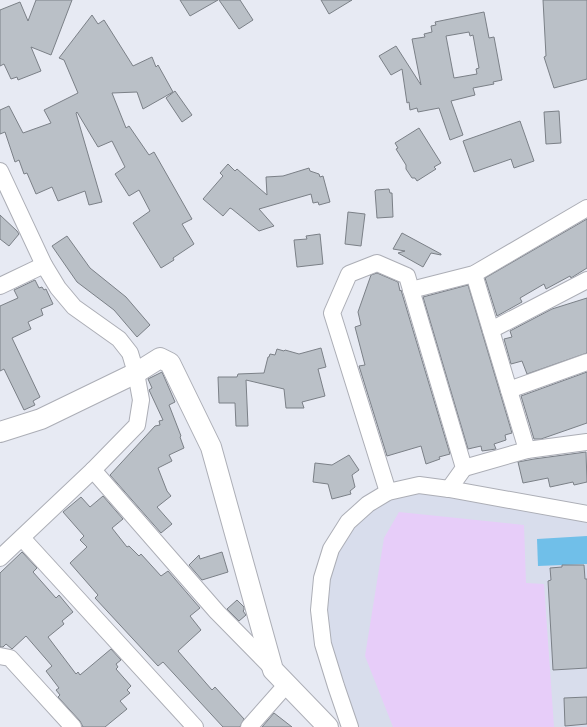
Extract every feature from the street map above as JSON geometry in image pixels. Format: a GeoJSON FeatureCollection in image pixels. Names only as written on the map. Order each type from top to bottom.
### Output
{"type":"FeatureCollection","features":[{"type":"Feature","properties":{"kind":"street"},"geometry":{"type":"LineString","coordinates":[[0,171],[44,265],[58,288],[74,307],[119,339],[130,353],[136,373],[141,400],[137,425],[0,558]]}},
{"type":"Feature","properties":{"kind":"street"},"geometry":{"type":"LineString","coordinates":[[411,290],[474,274],[587,208]]}},
{"type":"Feature","properties":{"kind":"street"},"geometry":{"type":"LineString","coordinates":[[388,492],[332,313],[349,274],[378,263],[407,276],[464,468]]}},
{"type":"Feature","properties":{"kind":"street"},"geometry":{"type":"LineString","coordinates":[[0,286],[44,265]]}},
{"type":"Feature","properties":{"kind":"street"},"geometry":{"type":"LineString","coordinates":[[474,274],[528,450]]}},
{"type":"Feature","properties":{"kind":"street"},"geometry":{"type":"LineString","coordinates":[[491,330],[587,280]]}},
{"type":"Feature","properties":{"kind":"street"},"geometry":{"type":"LineString","coordinates":[[0,432],[41,419],[136,373],[160,358],[170,363],[211,447],[273,670]]}},
{"type":"Feature","properties":{"kind":"street"},"geometry":{"type":"LineString","coordinates":[[509,390],[587,362]]}},
{"type":"Feature","properties":{"kind":"street"},"geometry":{"type":"LineString","coordinates":[[449,489],[464,468],[528,450],[587,442]]}},
{"type":"Feature","properties":{"kind":"street"},"geometry":{"type":"LineString","coordinates":[[92,470],[217,612],[328,727]]}},
{"type":"Feature","properties":{"kind":"street"},"geometry":{"type":"LineString","coordinates":[[350,727],[323,644],[319,610],[322,578],[331,549],[348,522],[368,504],[388,492],[419,485],[587,514]]}},
{"type":"Feature","properties":{"kind":"street"},"geometry":{"type":"LineString","coordinates":[[22,538],[194,727]]}},
{"type":"Feature","properties":{"kind":"street"},"geometry":{"type":"LineString","coordinates":[[0,656],[10,658],[74,727]]}},
{"type":"Feature","properties":{"kind":"street"},"geometry":{"type":"LineString","coordinates":[[249,727],[287,684]]}},
{"type":"Feature","properties":{"kind":"shaded area"},"geometry":{"type":"Polygon","coordinates":[[[412,492],[587,519],[587,727],[355,727],[330,644],[326,597],[337,546],[355,523],[379,504],[412,492]]]}},
{"type":"Feature","properties":{"kind":"shaded area"},"geometry":{"type":"Polygon","coordinates":[[[399,512],[524,525],[526,583],[544,584],[554,727],[393,727],[365,656],[384,538],[399,512]]]}},
{"type":"Feature","properties":{"kind":"water"},"geometry":{"type":"Polygon","coordinates":[[[587,536],[587,564],[538,566],[537,539],[587,536]]]}},
{"type":"Feature","properties":{"kind":"building"},"geometry":{"type":"Polygon","coordinates":[[[36,0],[72,0],[51,55],[31,47],[41,71],[18,80],[17,77],[11,79],[4,64],[0,66],[0,10],[20,2],[28,21],[36,0]]]}},
{"type":"Feature","properties":{"kind":"building"},"geometry":{"type":"Polygon","coordinates":[[[180,0],[218,0],[190,16],[180,0]]]}},
{"type":"Feature","properties":{"kind":"building"},"geometry":{"type":"Polygon","coordinates":[[[219,0],[240,0],[253,20],[239,29],[219,0]]]}},
{"type":"Feature","properties":{"kind":"building"},"geometry":{"type":"Polygon","coordinates":[[[321,0],[352,0],[329,14],[321,0]]]}},
{"type":"Feature","properties":{"kind":"building"},"geometry":{"type":"Polygon","coordinates":[[[543,0],[587,0],[587,79],[554,88],[544,57],[546,56],[543,0]]]}},
{"type":"Feature","properties":{"kind":"building"},"geometry":{"type":"Polygon","coordinates":[[[484,12],[489,38],[494,37],[502,80],[493,82],[494,84],[473,88],[475,95],[451,101],[463,135],[450,140],[439,108],[418,112],[417,108],[410,110],[409,102],[407,103],[402,69],[391,75],[379,56],[396,46],[421,85],[412,39],[425,37],[424,34],[432,32],[431,26],[436,25],[435,22],[484,12]],[[469,32],[446,36],[454,78],[477,74],[476,69],[479,68],[473,35],[470,36],[469,32]]]}},
{"type":"Feature","properties":{"kind":"building"},"geometry":{"type":"Polygon","coordinates":[[[92,15],[98,24],[104,20],[133,66],[152,57],[156,67],[158,65],[173,92],[143,109],[137,92],[112,93],[126,128],[129,126],[149,155],[154,152],[192,219],[182,224],[194,244],[161,268],[133,223],[150,211],[139,190],[129,196],[115,174],[125,167],[112,141],[98,147],[77,112],[76,113],[102,202],[89,205],[85,191],[58,201],[52,187],[36,194],[27,173],[24,174],[19,160],[15,162],[5,132],[0,134],[0,110],[9,106],[23,133],[51,123],[44,110],[78,93],[64,60],[59,58],[92,15]]]}},
{"type":"Feature","properties":{"kind":"building"},"geometry":{"type":"Polygon","coordinates":[[[175,91],[192,115],[182,122],[166,98],[175,91]]]}},
{"type":"Feature","properties":{"kind":"building"},"geometry":{"type":"Polygon","coordinates":[[[559,111],[561,143],[546,144],[544,112],[559,111]]]}},
{"type":"Feature","properties":{"kind":"building"},"geometry":{"type":"Polygon","coordinates":[[[520,121],[534,161],[514,168],[511,159],[474,172],[463,141],[520,121]]]}},
{"type":"Feature","properties":{"kind":"building"},"geometry":{"type":"Polygon","coordinates":[[[419,128],[441,163],[434,167],[436,169],[417,181],[415,178],[412,178],[406,169],[406,165],[396,149],[398,148],[395,143],[419,128]]]}},
{"type":"Feature","properties":{"kind":"building"},"geometry":{"type":"Polygon","coordinates":[[[228,164],[235,171],[237,169],[267,195],[266,177],[283,176],[309,168],[310,171],[319,174],[320,177],[323,176],[330,202],[319,205],[318,202],[313,203],[311,194],[259,209],[274,226],[259,231],[232,209],[230,208],[223,216],[203,199],[223,176],[220,173],[228,164]]]}},
{"type":"Feature","properties":{"kind":"building"},"geometry":{"type":"Polygon","coordinates":[[[389,189],[390,193],[392,193],[393,217],[377,218],[375,191],[389,189]]]}},
{"type":"Feature","properties":{"kind":"building"},"geometry":{"type":"Polygon","coordinates":[[[348,212],[365,214],[361,246],[345,244],[348,212]]]}},
{"type":"Feature","properties":{"kind":"building"},"geometry":{"type":"Polygon","coordinates":[[[0,215],[19,234],[9,246],[0,239],[0,215]]]}},
{"type":"Feature","properties":{"kind":"building"},"geometry":{"type":"Polygon","coordinates":[[[587,219],[587,268],[571,278],[570,276],[546,289],[544,284],[520,298],[522,302],[497,316],[485,278],[587,219]]]}},
{"type":"Feature","properties":{"kind":"building"},"geometry":{"type":"Polygon","coordinates":[[[402,233],[441,255],[431,253],[423,267],[398,253],[405,251],[393,249],[402,233]]]}},
{"type":"Feature","properties":{"kind":"building"},"geometry":{"type":"Polygon","coordinates":[[[320,234],[323,264],[297,267],[294,240],[307,239],[306,236],[320,234]]]}},
{"type":"Feature","properties":{"kind":"building"},"geometry":{"type":"Polygon","coordinates":[[[67,236],[90,268],[126,297],[150,325],[137,337],[114,310],[77,282],[52,246],[67,236]]]}},
{"type":"Feature","properties":{"kind":"building"},"geometry":{"type":"Polygon","coordinates":[[[377,273],[398,282],[450,454],[439,457],[440,459],[426,464],[421,446],[387,456],[359,366],[365,365],[355,327],[361,325],[358,312],[371,275],[377,273]]]}},
{"type":"Feature","properties":{"kind":"building"},"geometry":{"type":"Polygon","coordinates":[[[35,280],[39,288],[42,287],[44,290],[46,289],[53,304],[41,309],[43,315],[28,322],[31,329],[12,338],[40,397],[33,401],[35,405],[24,410],[4,369],[0,371],[0,306],[18,298],[14,290],[35,280]]]}},
{"type":"Feature","properties":{"kind":"building"},"geometry":{"type":"Polygon","coordinates":[[[468,285],[512,433],[505,435],[506,440],[494,444],[496,449],[482,451],[481,446],[468,449],[423,297],[468,285]]]}},
{"type":"Feature","properties":{"kind":"building"},"geometry":{"type":"Polygon","coordinates":[[[587,298],[587,353],[527,374],[522,361],[511,364],[504,339],[512,337],[510,331],[552,309],[587,298]]]}},
{"type":"Feature","properties":{"kind":"building"},"geometry":{"type":"Polygon","coordinates":[[[321,348],[326,367],[318,369],[325,396],[302,402],[304,408],[286,408],[284,389],[246,380],[248,426],[236,426],[235,403],[219,403],[218,377],[237,377],[238,374],[264,373],[268,357],[270,354],[275,355],[277,349],[299,354],[321,348]]]}},
{"type":"Feature","properties":{"kind":"building"},"geometry":{"type":"Polygon","coordinates":[[[162,372],[175,402],[169,405],[184,448],[169,455],[172,461],[158,468],[167,491],[171,496],[157,507],[172,524],[161,533],[110,475],[155,426],[160,425],[159,421],[163,420],[149,390],[152,388],[148,379],[162,372]]]}},
{"type":"Feature","properties":{"kind":"building"},"geometry":{"type":"Polygon","coordinates":[[[587,372],[587,423],[541,439],[534,439],[521,396],[587,372]]]}},
{"type":"Feature","properties":{"kind":"building"},"geometry":{"type":"Polygon","coordinates":[[[586,452],[587,482],[574,485],[573,482],[550,487],[548,478],[523,483],[518,462],[586,452]]]}},
{"type":"Feature","properties":{"kind":"building"},"geometry":{"type":"Polygon","coordinates":[[[349,455],[359,470],[352,475],[355,487],[350,491],[351,494],[332,499],[328,484],[313,482],[315,463],[332,465],[349,455]]]}},
{"type":"Feature","properties":{"kind":"building"},"geometry":{"type":"Polygon","coordinates":[[[103,496],[123,519],[112,528],[127,547],[129,546],[139,556],[141,554],[161,576],[168,571],[200,608],[190,616],[201,630],[178,651],[212,690],[215,687],[244,719],[240,727],[223,727],[163,662],[158,666],[95,598],[98,595],[70,563],[87,547],[80,540],[84,536],[63,512],[81,497],[90,507],[103,496]]]}},
{"type":"Feature","properties":{"kind":"building"},"geometry":{"type":"Polygon","coordinates":[[[22,552],[37,568],[33,572],[56,598],[59,595],[73,612],[62,621],[64,624],[48,637],[76,674],[78,672],[80,675],[111,649],[121,660],[116,664],[118,667],[116,669],[131,686],[127,690],[130,693],[120,701],[127,709],[105,727],[83,727],[80,721],[58,697],[60,695],[56,690],[59,688],[46,671],[52,666],[26,636],[12,649],[6,644],[3,647],[0,647],[0,573],[22,552]]]}},
{"type":"Feature","properties":{"kind":"building"},"geometry":{"type":"Polygon","coordinates":[[[222,552],[228,572],[202,580],[189,565],[199,555],[200,559],[222,552]]]}},
{"type":"Feature","properties":{"kind":"building"},"geometry":{"type":"Polygon","coordinates":[[[562,565],[584,565],[585,579],[587,579],[587,668],[553,670],[548,581],[551,580],[550,568],[562,567],[562,565]]]}},
{"type":"Feature","properties":{"kind":"building"},"geometry":{"type":"Polygon","coordinates":[[[237,600],[244,607],[243,611],[246,615],[239,621],[227,609],[237,600]]]}},
{"type":"Feature","properties":{"kind":"building"},"geometry":{"type":"Polygon","coordinates":[[[587,697],[587,724],[565,726],[564,698],[587,697]]]}},
{"type":"Feature","properties":{"kind":"building"},"geometry":{"type":"Polygon","coordinates":[[[274,713],[292,727],[262,727],[274,713]]]}}]}
